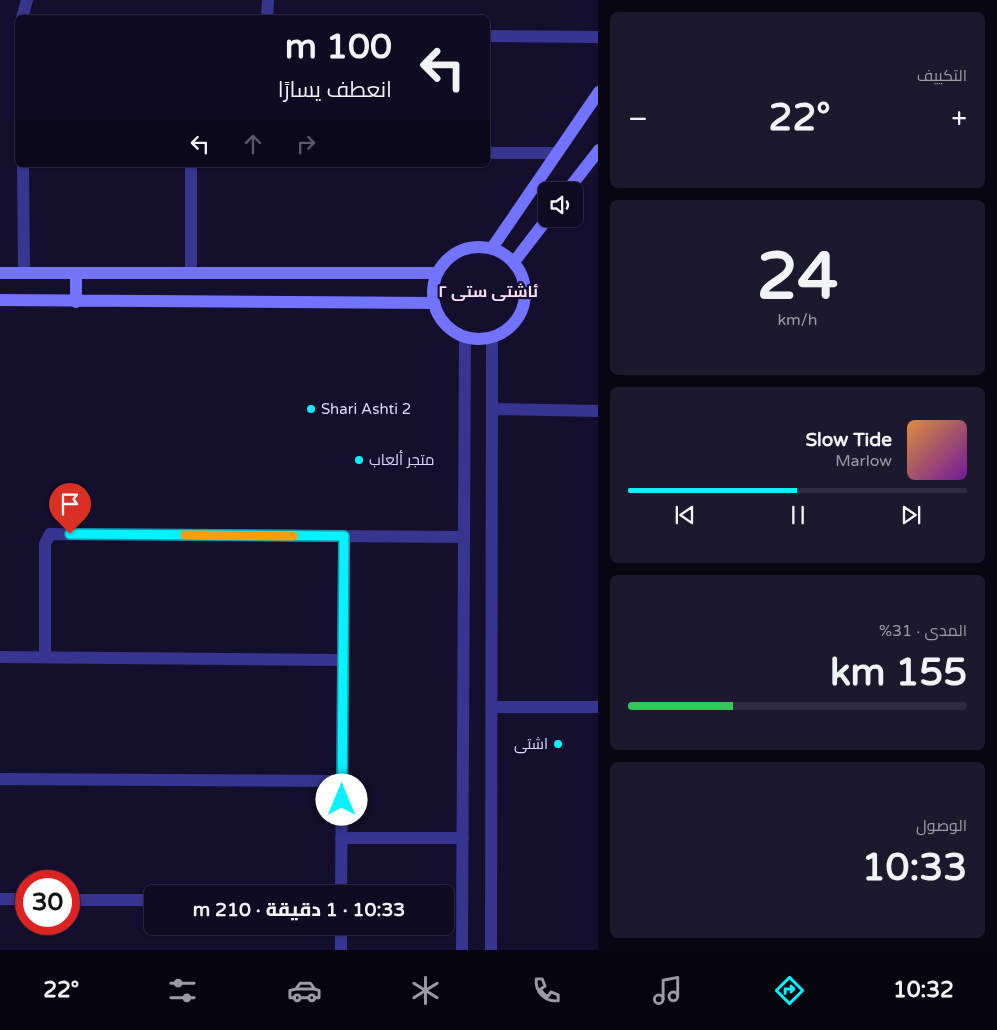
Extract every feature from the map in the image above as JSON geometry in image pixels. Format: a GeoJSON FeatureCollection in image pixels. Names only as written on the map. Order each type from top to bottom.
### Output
{"type":"FeatureCollection","features":[{"type":"Feature","properties":{"kind":"street"},"geometry":{"type":"LineString","coordinates":[[23,15],[27,0]]}},
{"type":"Feature","properties":{"kind":"street"},"geometry":{"type":"LineString","coordinates":[[267,15],[268,0]]}},
{"type":"Feature","properties":{"kind":"street"},"geometry":{"type":"LineString","coordinates":[[490,36],[598,37]]}},
{"type":"Feature","properties":{"kind":"street"},"geometry":{"type":"LineString","coordinates":[[492,248],[598,92]]}},
{"type":"Feature","properties":{"kind":"street"},"geometry":{"type":"LineString","coordinates":[[574,182],[598,150]]}},
{"type":"Feature","properties":{"kind":"street"},"geometry":{"type":"LineString","coordinates":[[490,153],[556,154]]}},
{"type":"Feature","properties":{"kind":"street"},"geometry":{"type":"LineString","coordinates":[[23,167],[24,273]]}},
{"type":"Feature","properties":{"kind":"street"},"geometry":{"type":"LineString","coordinates":[[191,167],[191,274]]}},
{"type":"Feature","properties":{"kind":"street"},"geometry":{"type":"LineString","coordinates":[[514,262],[541,227]]}},
{"type":"Feature","properties":{"kind":"street"},"geometry":{"type":"LineString","coordinates":[[479,246],[492,248],[504,253],[514,262],[525,283],[524,306],[512,326],[492,337],[483,339],[465,337],[445,324],[434,303],[433,288],[437,273],[444,262],[466,248],[479,246]]}},
{"type":"Feature","properties":{"kind":"street"},"geometry":{"type":"LineString","coordinates":[[0,273],[437,273]]}},
{"type":"Feature","properties":{"kind":"street"},"geometry":{"type":"LineString","coordinates":[[76,273],[76,302]]}},
{"type":"Feature","properties":{"kind":"street"},"geometry":{"type":"LineString","coordinates":[[0,300],[434,303]]}},
{"type":"Feature","properties":{"kind":"street"},"geometry":{"type":"LineString","coordinates":[[462,950],[465,337]]}},
{"type":"Feature","properties":{"kind":"street"},"geometry":{"type":"LineString","coordinates":[[491,950],[492,337]]}},
{"type":"Feature","properties":{"kind":"street"},"geometry":{"type":"LineString","coordinates":[[492,409],[598,410]]}},
{"type":"Feature","properties":{"kind":"street"},"geometry":{"type":"LineString","coordinates":[[45,658],[45,544],[50,534],[464,537]]}},
{"type":"Feature","properties":{"kind":"street"},"geometry":{"type":"LineString","coordinates":[[341,885],[344,536]]}},
{"type":"Feature","properties":{"kind":"street"},"geometry":{"type":"LineString","coordinates":[[0,657],[343,660]]}},
{"type":"Feature","properties":{"kind":"street"},"geometry":{"type":"LineString","coordinates":[[491,707],[598,707]]}},
{"type":"Feature","properties":{"kind":"street"},"geometry":{"type":"LineString","coordinates":[[0,779],[342,781]]}},
{"type":"Feature","properties":{"kind":"street"},"geometry":{"type":"LineString","coordinates":[[341,838],[463,838]]}},
{"type":"Feature","properties":{"kind":"street"},"geometry":{"type":"LineString","coordinates":[[0,899],[15,899]]}},
{"type":"Feature","properties":{"kind":"street"},"geometry":{"type":"LineString","coordinates":[[80,900],[144,900]]}},
{"type":"Feature","properties":{"kind":"street"},"geometry":{"type":"LineString","coordinates":[[341,935],[341,950]]}},
{"type":"Feature","properties":{"kind":"slow traffic"},"geometry":{"type":"LineString","coordinates":[[185,535],[293,536]]}},
{"type":"Feature","properties":{"kind":"place","name":"Shari Ashti 2"},"geometry":{"type":"Point","coordinates":[311,409]}},
{"type":"Feature","properties":{"kind":"place","name":"متجر ألعاب"},"geometry":{"type":"Point","coordinates":[359,460]}},
{"type":"Feature","properties":{"kind":"place","name":"اشتی"},"geometry":{"type":"Point","coordinates":[558,744]}},
{"type":"Feature","properties":{"kind":"district","name":"ئاشتی ستی ٢"},"geometry":{"type":"Point","coordinates":[488,291]}},
{"type":"Feature","properties":{"kind":"route"},"geometry":{"type":"LineString","coordinates":[[70,534],[344,536],[342,800]]}}]}
